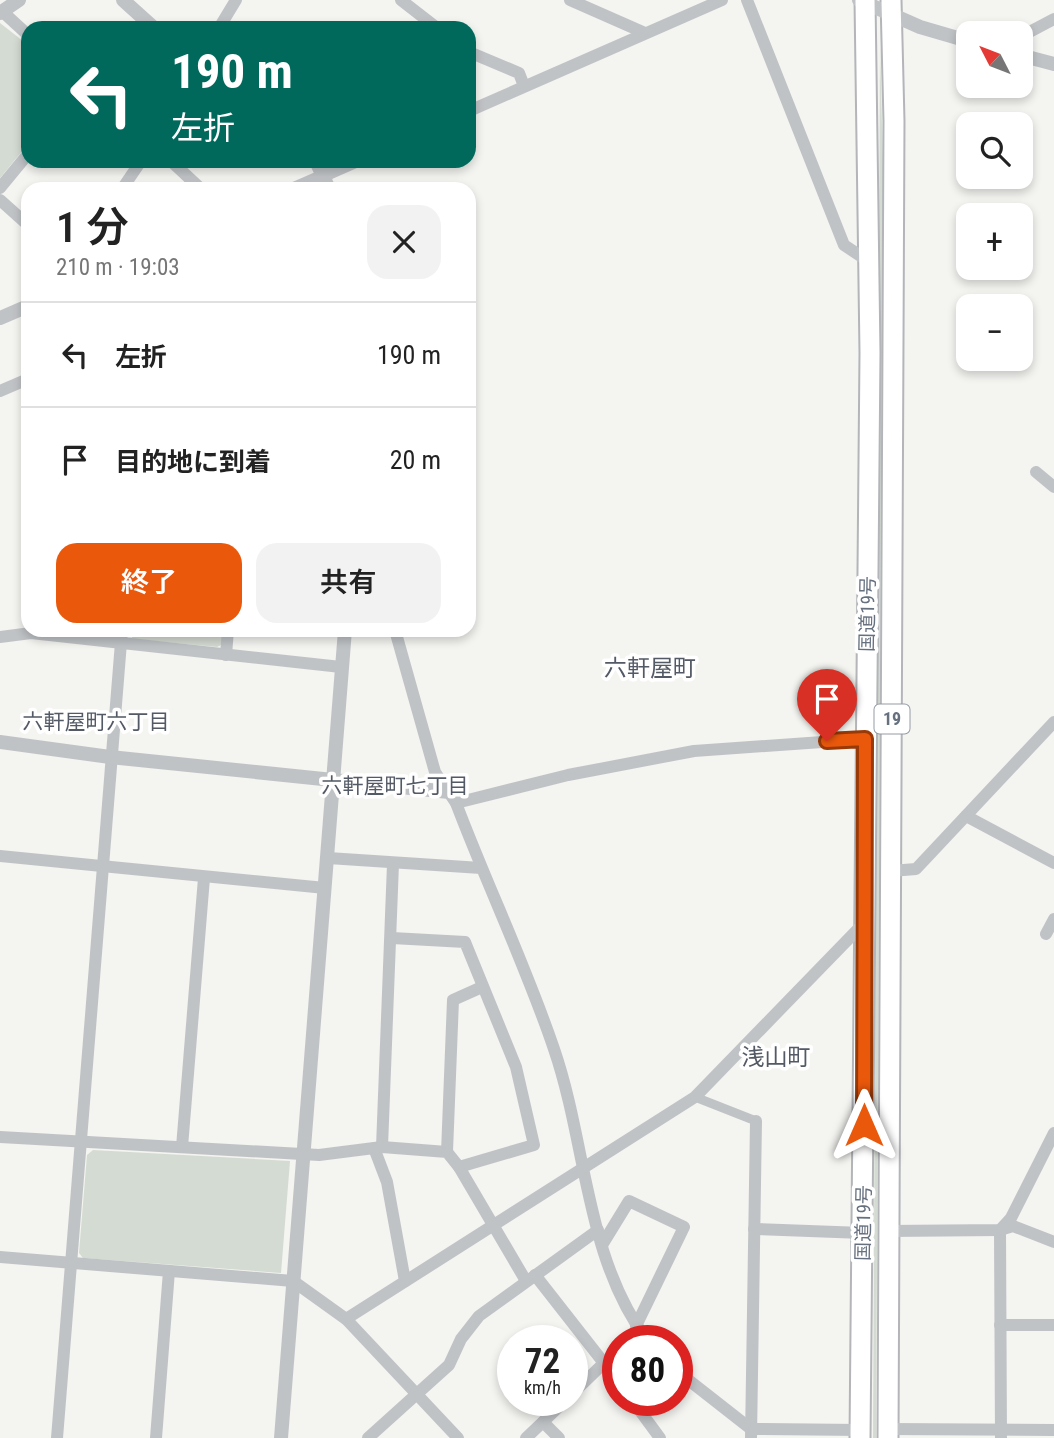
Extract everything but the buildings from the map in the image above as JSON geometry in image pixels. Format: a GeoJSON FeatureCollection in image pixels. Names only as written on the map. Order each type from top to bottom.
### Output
{"type":"FeatureCollection","features":[{"type":"Feature","properties":{"kind":"highway","name":"国道19号"},"geometry":{"type":"LineString","coordinates":[[860,1434],[870,352],[863,1]]}},
{"type":"Feature","properties":{"kind":"highway","name":"国道19号"},"geometry":{"type":"LineString","coordinates":[[888,1434],[892,7]]}},
{"type":"Feature","properties":{"kind":"street"},"geometry":{"type":"LineString","coordinates":[[19,0],[2,13],[21,28]]}},
{"type":"Feature","properties":{"kind":"street"},"geometry":{"type":"LineString","coordinates":[[123,0],[146,21]]}},
{"type":"Feature","properties":{"kind":"street"},"geometry":{"type":"LineString","coordinates":[[223,21],[236,0]]}},
{"type":"Feature","properties":{"kind":"street"},"geometry":{"type":"LineString","coordinates":[[401,0],[427,21]]}},
{"type":"Feature","properties":{"kind":"street"},"geometry":{"type":"LineString","coordinates":[[570,0],[645,33]]}},
{"type":"Feature","properties":{"kind":"street"},"geometry":{"type":"LineString","coordinates":[[476,108],[722,0]]}},
{"type":"Feature","properties":{"kind":"street"},"geometry":{"type":"LineString","coordinates":[[747,0],[844,245],[868,261]]}},
{"type":"Feature","properties":{"kind":"street"},"geometry":{"type":"LineString","coordinates":[[863,1],[892,7],[919,27],[956,38]]}},
{"type":"Feature","properties":{"kind":"street"},"geometry":{"type":"LineString","coordinates":[[1033,30],[1054,19]]}},
{"type":"Feature","properties":{"kind":"street"},"geometry":{"type":"LineString","coordinates":[[476,55],[519,73],[524,86]]}},
{"type":"Feature","properties":{"kind":"street"},"geometry":{"type":"LineString","coordinates":[[1033,58],[1054,64]]}},
{"type":"Feature","properties":{"kind":"street"},"geometry":{"type":"LineString","coordinates":[[0,187],[21,162]]}},
{"type":"Feature","properties":{"kind":"street"},"geometry":{"type":"LineString","coordinates":[[178,168],[194,182]]}},
{"type":"Feature","properties":{"kind":"street"},"geometry":{"type":"LineString","coordinates":[[327,182],[348,168]]}},
{"type":"Feature","properties":{"kind":"street"},"geometry":{"type":"LineString","coordinates":[[0,200],[21,219]]}},
{"type":"Feature","properties":{"kind":"street"},"geometry":{"type":"LineString","coordinates":[[0,318],[21,309]]}},
{"type":"Feature","properties":{"kind":"street"},"geometry":{"type":"LineString","coordinates":[[0,391],[21,382]]}},
{"type":"Feature","properties":{"kind":"street"},"geometry":{"type":"LineString","coordinates":[[1035,472],[1054,487]]}},
{"type":"Feature","properties":{"kind":"street"},"geometry":{"type":"LineString","coordinates":[[0,637],[21,634]]}},
{"type":"Feature","properties":{"kind":"street"},"geometry":{"type":"LineString","coordinates":[[68,637],[341,667]]}},
{"type":"Feature","properties":{"kind":"street"},"geometry":{"type":"LineString","coordinates":[[57,1438],[122,637]]}},
{"type":"Feature","properties":{"kind":"street"},"geometry":{"type":"LineString","coordinates":[[226,655],[227,637]]}},
{"type":"Feature","properties":{"kind":"street"},"geometry":{"type":"LineString","coordinates":[[281,1438],[301,1154],[326,888],[344,637]]}},
{"type":"Feature","properties":{"kind":"street"},"geometry":{"type":"LineString","coordinates":[[397,637],[435,772],[452,797],[555,1051],[597,1230],[628,1315],[635,1325]]}},
{"type":"Feature","properties":{"kind":"street"},"geometry":{"type":"LineString","coordinates":[[891,871],[916,869],[1054,722]]}},
{"type":"Feature","properties":{"kind":"street"},"geometry":{"type":"LineString","coordinates":[[0,742],[110,757],[333,779],[452,797],[694,751],[865,739]]}},
{"type":"Feature","properties":{"kind":"street"},"geometry":{"type":"LineString","coordinates":[[966,816],[1054,863]]}},
{"type":"Feature","properties":{"kind":"street"},"geometry":{"type":"LineString","coordinates":[[0,856],[326,888]]}},
{"type":"Feature","properties":{"kind":"street"},"geometry":{"type":"LineString","coordinates":[[328,858],[481,868]]}},
{"type":"Feature","properties":{"kind":"street"},"geometry":{"type":"LineString","coordinates":[[393,864],[392,938],[378,1147],[405,1281]]}},
{"type":"Feature","properties":{"kind":"street"},"geometry":{"type":"LineString","coordinates":[[182,1147],[204,878]]}},
{"type":"Feature","properties":{"kind":"street"},"geometry":{"type":"LineString","coordinates":[[1046,934],[1054,919]]}},
{"type":"Feature","properties":{"kind":"street"},"geometry":{"type":"LineString","coordinates":[[346,1319],[695,1097],[864,923]]}},
{"type":"Feature","properties":{"kind":"street"},"geometry":{"type":"LineString","coordinates":[[392,938],[464,942],[516,1067],[534,1145],[459,1167]]}},
{"type":"Feature","properties":{"kind":"street"},"geometry":{"type":"LineString","coordinates":[[482,988],[453,1000],[447,1152],[459,1167],[492,1225],[531,1278],[602,1361]]}},
{"type":"Feature","properties":{"kind":"street"},"geometry":{"type":"LineString","coordinates":[[695,1097],[756,1121],[751,1433]]}},
{"type":"Feature","properties":{"kind":"street"},"geometry":{"type":"LineString","coordinates":[[1001,1434],[1000,1230],[1011,1218],[1054,1133]]}},
{"type":"Feature","properties":{"kind":"street"},"geometry":{"type":"LineString","coordinates":[[0,1137],[301,1154],[378,1147],[447,1152]]}},
{"type":"Feature","properties":{"kind":"street"},"geometry":{"type":"LineString","coordinates":[[602,1245],[629,1201],[684,1227],[636,1325]]}},
{"type":"Feature","properties":{"kind":"street"},"geometry":{"type":"LineString","coordinates":[[889,1231],[1000,1230],[1013,1226],[1054,1242]]}},
{"type":"Feature","properties":{"kind":"street"},"geometry":{"type":"LineString","coordinates":[[754,1229],[863,1233]]}},
{"type":"Feature","properties":{"kind":"street"},"geometry":{"type":"LineString","coordinates":[[368,1438],[449,1366],[461,1339],[479,1316],[597,1230]]}},
{"type":"Feature","properties":{"kind":"street"},"geometry":{"type":"LineString","coordinates":[[0,1257],[293,1281],[346,1319],[458,1438]]}},
{"type":"Feature","properties":{"kind":"street"},"geometry":{"type":"LineString","coordinates":[[156,1438],[169,1271]]}},
{"type":"Feature","properties":{"kind":"street"},"geometry":{"type":"LineString","coordinates":[[1000,1325],[1054,1325]]}},
{"type":"Feature","properties":{"kind":"street"},"geometry":{"type":"LineString","coordinates":[[588,1378],[602,1365]]}},
{"type":"Feature","properties":{"kind":"street"},"geometry":{"type":"LineString","coordinates":[[693,1384],[751,1433],[860,1434]]}},
{"type":"Feature","properties":{"kind":"street"},"geometry":{"type":"LineString","coordinates":[[526,1438],[549,1416]]}},
{"type":"Feature","properties":{"kind":"street"},"geometry":{"type":"LineString","coordinates":[[644,1416],[660,1438]]}},
{"type":"Feature","properties":{"kind":"street"},"geometry":{"type":"LineString","coordinates":[[543,1422],[559,1438]]}},
{"type":"Feature","properties":{"kind":"street"},"geometry":{"type":"LineString","coordinates":[[888,1434],[1001,1434],[1054,1430]]}},
{"type":"Feature","properties":{"kind":"shaded area"},"geometry":{"type":"Polygon","coordinates":[[[0,23],[21,40],[21,152],[0,178],[0,23]]]}},
{"type":"Feature","properties":{"kind":"shaded area"},"geometry":{"type":"Polygon","coordinates":[[[880,47],[883,165],[876,1438],[873,1438],[880,47]]]}},
{"type":"Feature","properties":{"kind":"shaded area"},"geometry":{"type":"Polygon","coordinates":[[[132,637],[224,637],[223,644],[217,647],[132,637]]]}},
{"type":"Feature","properties":{"kind":"shaded area"},"geometry":{"type":"Polygon","coordinates":[[[93,1150],[290,1161],[281,1273],[83,1258],[79,1253],[87,1155],[93,1150]]]}},
{"type":"Feature","properties":{"kind":"district","name":"六軒屋町"},"geometry":{"type":"Point","coordinates":[650,668]}},
{"type":"Feature","properties":{"kind":"district","name":"六軒屋町六丁目"},"geometry":{"type":"Point","coordinates":[96,722]}},
{"type":"Feature","properties":{"kind":"district","name":"六軒屋町七丁目"},"geometry":{"type":"Point","coordinates":[395,786]}},
{"type":"Feature","properties":{"kind":"district","name":"浅山町"},"geometry":{"type":"Point","coordinates":[776,1057]}},
{"type":"Feature","properties":{"kind":"route"},"geometry":{"type":"LineString","coordinates":[[827,741],[865,739],[864,1125]]}}]}
